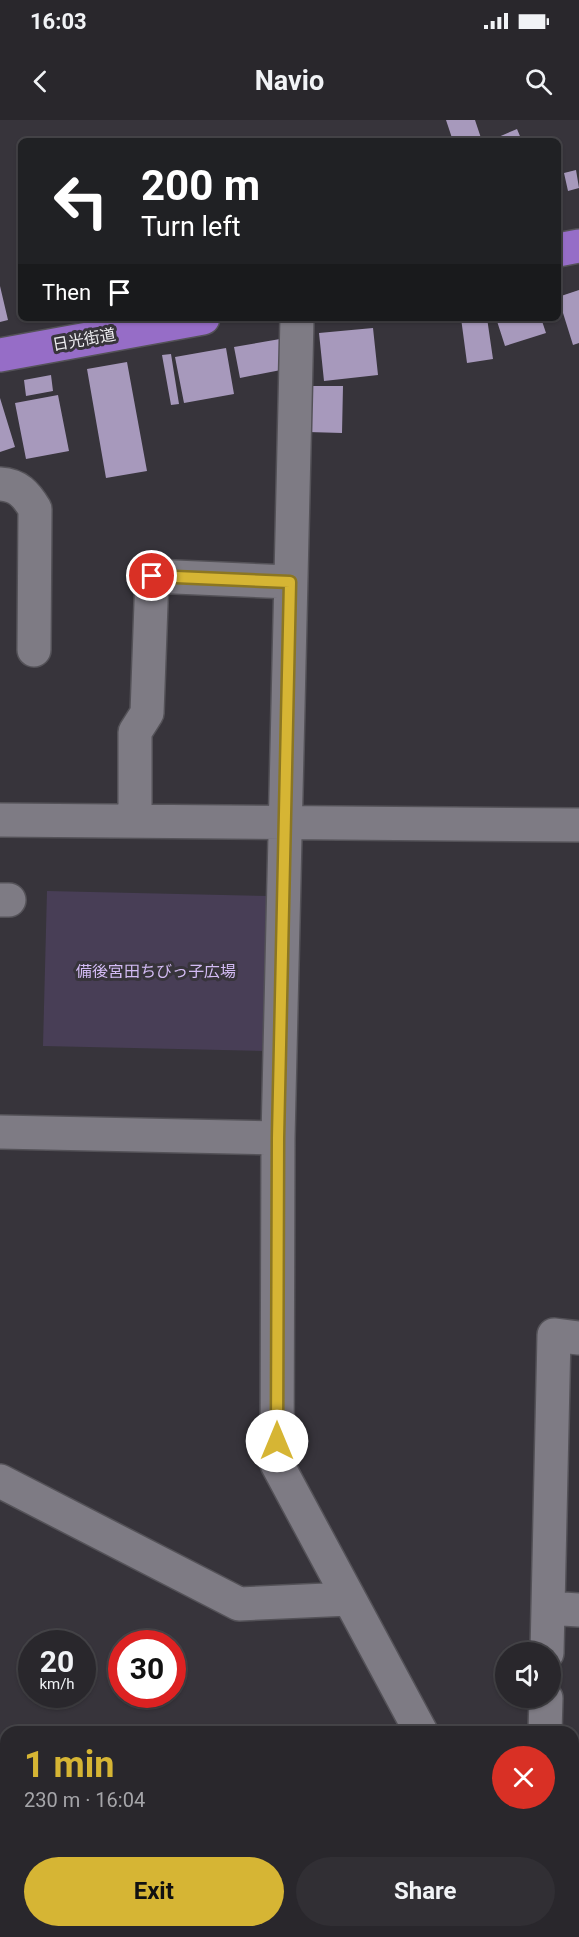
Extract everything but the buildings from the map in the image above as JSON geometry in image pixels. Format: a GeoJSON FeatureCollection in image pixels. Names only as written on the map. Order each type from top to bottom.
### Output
{"type":"FeatureCollection","features":[{"type":"Feature","properties":{"kind":"highway"},"geometry":{"type":"LineString","coordinates":[[561,249],[579,246]]}},
{"type":"Feature","properties":{"kind":"highway","name":"日光街道"},"geometry":{"type":"LineString","coordinates":[[0,354],[186,321]]}},
{"type":"Feature","properties":{"kind":"street"},"geometry":{"type":"LineString","coordinates":[[297,321],[278,1138],[277,1464],[418,1726]]}},
{"type":"Feature","properties":{"kind":"street"},"geometry":{"type":"LineString","coordinates":[[0,484],[12,485],[26,495],[35,509],[34,650]]}},
{"type":"Feature","properties":{"kind":"street"},"geometry":{"type":"LineString","coordinates":[[135,820],[135,732],[147,713],[152,576],[290,582]]}},
{"type":"Feature","properties":{"kind":"street"},"geometry":{"type":"LineString","coordinates":[[0,820],[579,825]]}},
{"type":"Feature","properties":{"kind":"street"},"geometry":{"type":"LineString","coordinates":[[0,1132],[278,1138]]}},
{"type":"Feature","properties":{"kind":"street"},"geometry":{"type":"LineString","coordinates":[[551,1642],[563,1609],[554,1335],[579,1338]]}},
{"type":"Feature","properties":{"kind":"street"},"geometry":{"type":"LineString","coordinates":[[0,1481],[239,1604],[350,1599]]}},
{"type":"Feature","properties":{"kind":"street"},"geometry":{"type":"LineString","coordinates":[[545,1726],[546,1708]]}},
{"type":"Feature","properties":{"kind":"green space","name":"備後宮田ちびっ子広場"},"geometry":{"type":"Polygon","coordinates":[[[47,891],[269,896],[265,1051],[43,1046],[47,891]]]}},
{"type":"Feature","properties":{"kind":"route"},"geometry":{"type":"LineString","coordinates":[[152,576],[290,582],[278,1138],[277,1441]]}}]}
